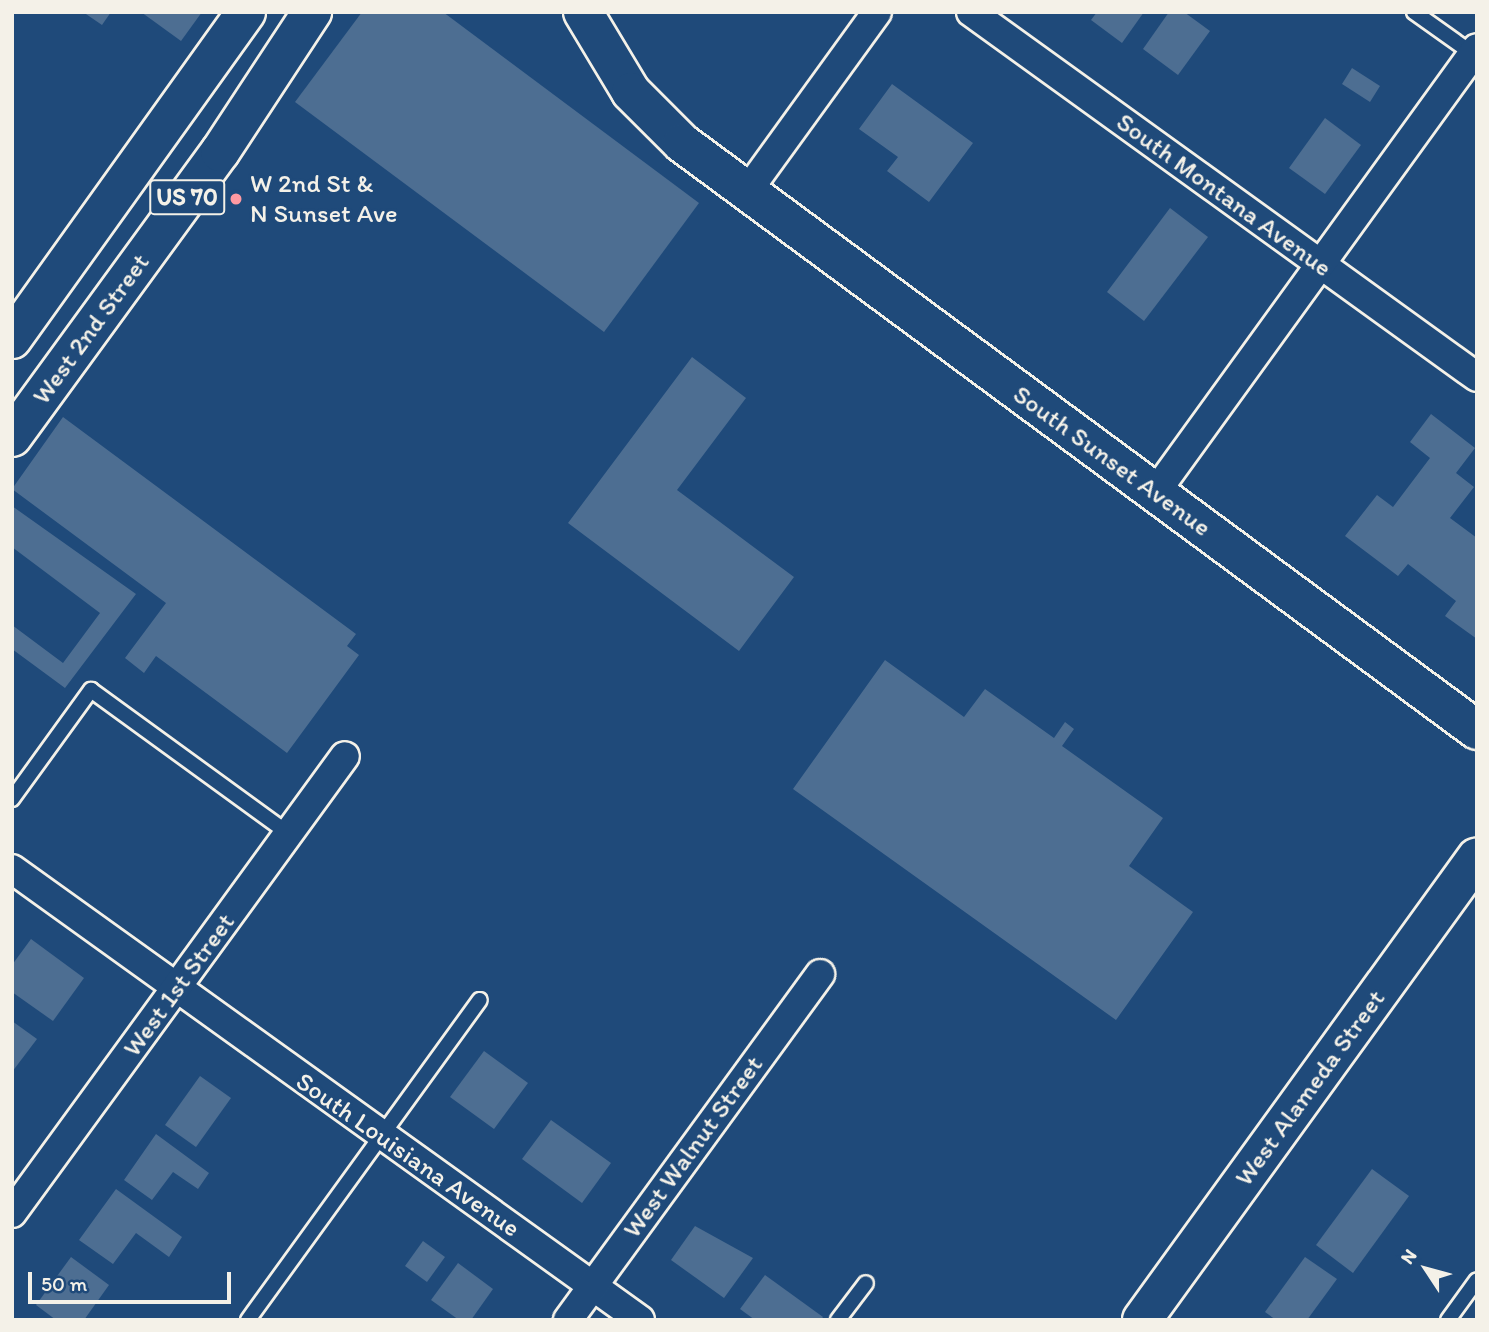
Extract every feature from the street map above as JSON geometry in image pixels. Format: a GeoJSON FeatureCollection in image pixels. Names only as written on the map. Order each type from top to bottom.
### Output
{"type":"FeatureCollection","features":[{"type":"Feature","properties":{"kind":"main road","name":"US 70"},"geometry":{"type":"LineString","coordinates":[[12,340],[246,12]]}},
{"type":"Feature","properties":{"kind":"main road","name":"West 2nd Street"},"geometry":{"type":"LineString","coordinates":[[12,437],[220,152],[312,12]]}},
{"type":"Feature","properties":{"kind":"main road","name":"South Sunset Avenue"},"geometry":{"type":"LineString","coordinates":[[583,12],[618,73],[652,116],[746,193],[1477,730]]}},
{"type":"Feature","properties":{"kind":"main road","name":"West Alameda Street"},"geometry":{"type":"LineString","coordinates":[[1142,1320],[1477,857]]}},
{"type":"Feature","properties":{"kind":"street"},"geometry":{"type":"LineString","coordinates":[[746,193],[877,12]]}},
{"type":"Feature","properties":{"kind":"street","name":"South Montana Avenue"},"geometry":{"type":"LineString","coordinates":[[971,12],[1477,377]]}},
{"type":"Feature","properties":{"kind":"street"},"geometry":{"type":"LineString","coordinates":[[1155,493],[1475,52]]}},
{"type":"Feature","properties":{"kind":"street","name":"West 1st Street"},"geometry":{"type":"LineString","coordinates":[[12,1213],[345,756]]}},
{"type":"Feature","properties":{"kind":"street","name":"South Louisiana Avenue"},"geometry":{"type":"LineString","coordinates":[[12,869],[175,990],[640,1320]]}},
{"type":"Feature","properties":{"kind":"street","name":"West Walnut Street"},"geometry":{"type":"LineString","coordinates":[[568,1320],[820,974]]}},
{"type":"Feature","properties":{"kind":"lane"},"geometry":{"type":"LineString","coordinates":[[1415,12],[1475,52]]}},
{"type":"Feature","properties":{"kind":"lane"},"geometry":{"type":"LineString","coordinates":[[12,799],[92,690],[288,833]]}},
{"type":"Feature","properties":{"kind":"lane"},"geometry":{"type":"LineString","coordinates":[[248,1320],[480,1000]]}},
{"type":"Feature","properties":{"kind":"lane"},"geometry":{"type":"LineString","coordinates":[[1448,1320],[1477,1280]]}},
{"type":"Feature","properties":{"kind":"lane"},"geometry":{"type":"LineString","coordinates":[[838,1320],[866,1283]]}},
{"type":"Feature","properties":{"kind":"building"},"geometry":{"type":"Polygon","coordinates":[[[83,12],[111,12],[102,25],[83,12]]]}},
{"type":"Feature","properties":{"kind":"building"},"geometry":{"type":"Polygon","coordinates":[[[141,12],[202,12],[181,41],[141,12]]]}},
{"type":"Feature","properties":{"kind":"building"},"geometry":{"type":"Polygon","coordinates":[[[362,12],[443,12],[699,203],[604,332],[295,102],[362,12]]]}},
{"type":"Feature","properties":{"kind":"building"},"geometry":{"type":"Polygon","coordinates":[[[1097,12],[1144,12],[1122,43],[1091,20],[1097,12]]]}},
{"type":"Feature","properties":{"kind":"building"},"geometry":{"type":"Polygon","coordinates":[[[1169,12],[1184,12],[1210,31],[1178,75],[1143,49],[1169,12]]]}},
{"type":"Feature","properties":{"kind":"building"},"geometry":{"type":"Polygon","coordinates":[[[1352,68],[1380,86],[1370,102],[1342,84],[1352,68]]]}},
{"type":"Feature","properties":{"kind":"building"},"geometry":{"type":"Polygon","coordinates":[[[892,84],[973,143],[929,202],[887,171],[898,157],[859,129],[892,84]]]}},
{"type":"Feature","properties":{"kind":"building"},"geometry":{"type":"Polygon","coordinates":[[[1325,118],[1361,145],[1325,194],[1289,168],[1325,118]]]}},
{"type":"Feature","properties":{"kind":"building"},"geometry":{"type":"Polygon","coordinates":[[[1170,208],[1208,237],[1144,321],[1107,292],[1170,208]]]}},
{"type":"Feature","properties":{"kind":"building"},"geometry":{"type":"Polygon","coordinates":[[[692,357],[746,398],[677,490],[794,577],[739,651],[568,523],[692,357]]]}},
{"type":"Feature","properties":{"kind":"building"},"geometry":{"type":"Polygon","coordinates":[[[1431,414],[1475,448],[1456,473],[1474,487],[1450,518],[1477,538],[1477,639],[1445,616],[1456,601],[1408,564],[1398,576],[1345,536],[1377,495],[1393,507],[1430,458],[1410,442],[1431,414]]]}},
{"type":"Feature","properties":{"kind":"building"},"geometry":{"type":"Polygon","coordinates":[[[63,417],[356,634],[347,646],[359,655],[287,753],[156,656],[144,673],[125,658],[166,603],[12,489],[63,417]]]}},
{"type":"Feature","properties":{"kind":"building"},"geometry":{"type":"Polygon","coordinates":[[[12,506],[136,594],[65,688],[12,649],[12,625],[63,663],[100,613],[12,547],[12,506]]]}},
{"type":"Feature","properties":{"kind":"building"},"geometry":{"type":"Polygon","coordinates":[[[885,660],[964,717],[985,689],[1054,738],[1065,722],[1074,729],[1062,746],[1163,818],[1129,866],[1193,912],[1116,1020],[793,789],[885,660]]]}},
{"type":"Feature","properties":{"kind":"building"},"geometry":{"type":"Polygon","coordinates":[[[31,939],[84,978],[53,1021],[12,992],[12,965],[31,939]]]}},
{"type":"Feature","properties":{"kind":"building"},"geometry":{"type":"Polygon","coordinates":[[[12,1021],[37,1039],[12,1072],[12,1021]]]}},
{"type":"Feature","properties":{"kind":"building"},"geometry":{"type":"Polygon","coordinates":[[[484,1051],[528,1083],[494,1129],[450,1097],[484,1051]]]}},
{"type":"Feature","properties":{"kind":"building"},"geometry":{"type":"Polygon","coordinates":[[[200,1076],[231,1098],[196,1147],[165,1125],[200,1076]]]}},
{"type":"Feature","properties":{"kind":"building"},"geometry":{"type":"Polygon","coordinates":[[[551,1120],[611,1163],[582,1203],[522,1159],[551,1120]]]}},
{"type":"Feature","properties":{"kind":"building"},"geometry":{"type":"Polygon","coordinates":[[[156,1134],[209,1173],[198,1189],[173,1172],[152,1200],[124,1180],[156,1134]]]}},
{"type":"Feature","properties":{"kind":"building"},"geometry":{"type":"Polygon","coordinates":[[[1372,1169],[1409,1196],[1353,1273],[1316,1245],[1372,1169]]]}},
{"type":"Feature","properties":{"kind":"building"},"geometry":{"type":"Polygon","coordinates":[[[116,1189],[182,1237],[169,1257],[136,1233],[113,1264],[79,1240],[116,1189]]]}},
{"type":"Feature","properties":{"kind":"building"},"geometry":{"type":"Polygon","coordinates":[[[695,1226],[753,1258],[724,1298],[671,1260],[695,1226]]]}},
{"type":"Feature","properties":{"kind":"building"},"geometry":{"type":"Polygon","coordinates":[[[423,1241],[445,1257],[427,1282],[405,1266],[423,1241]]]}},
{"type":"Feature","properties":{"kind":"building"},"geometry":{"type":"Polygon","coordinates":[[[71,1257],[109,1285],[84,1320],[56,1320],[36,1305],[71,1257]]]}},
{"type":"Feature","properties":{"kind":"building"},"geometry":{"type":"Polygon","coordinates":[[[1305,1257],[1337,1279],[1307,1320],[1276,1320],[1265,1312],[1305,1257]]]}},
{"type":"Feature","properties":{"kind":"building"},"geometry":{"type":"Polygon","coordinates":[[[458,1263],[493,1289],[471,1320],[459,1320],[431,1300],[458,1263]]]}},
{"type":"Feature","properties":{"kind":"building"},"geometry":{"type":"Polygon","coordinates":[[[765,1275],[823,1317],[821,1320],[755,1320],[740,1309],[765,1275]]]}},
{"type":"Feature","properties":{"kind":"place","name":"W 2nd St & N Sunset Ave"},"geometry":{"type":"Point","coordinates":[236,199]}}]}
